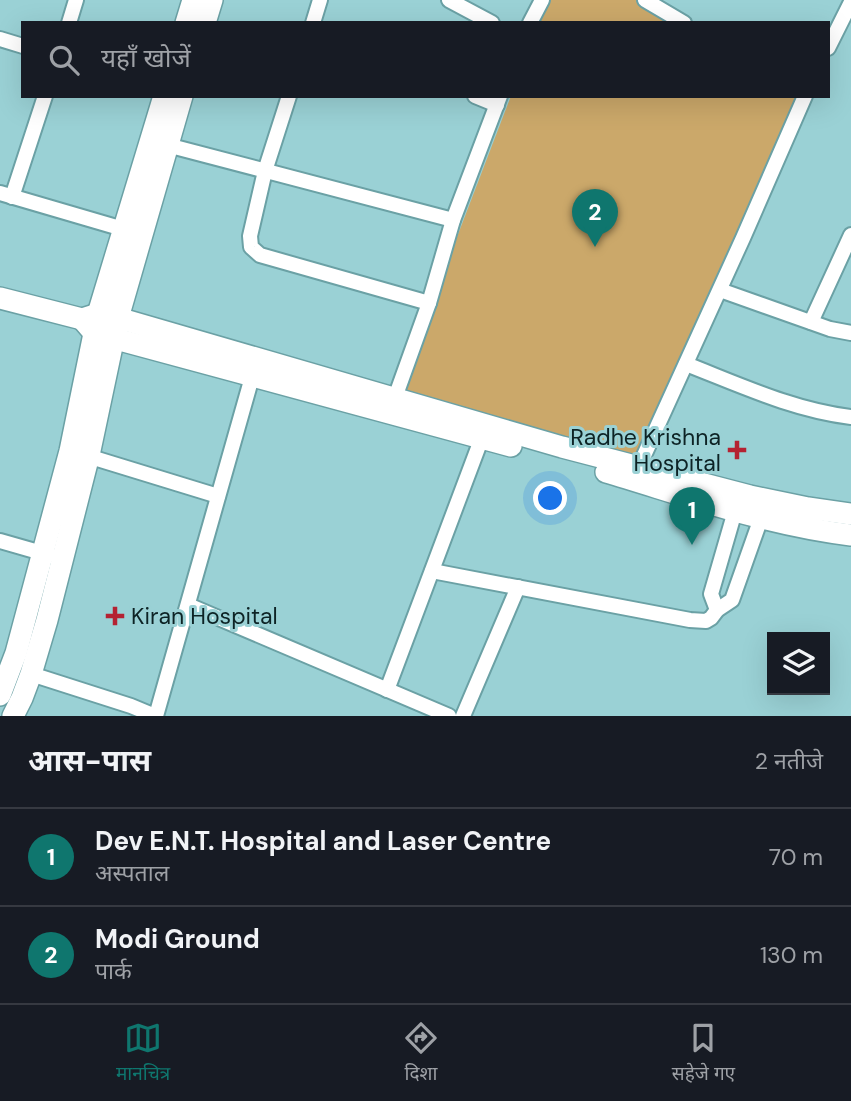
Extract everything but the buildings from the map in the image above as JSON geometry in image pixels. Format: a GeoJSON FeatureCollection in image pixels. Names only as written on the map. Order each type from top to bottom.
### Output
{"type":"FeatureCollection","features":[{"type":"Feature","properties":{"kind":"main road"},"geometry":{"type":"LineString","coordinates":[[187,21],[193,0]]}},
{"type":"Feature","properties":{"kind":"main road"},"geometry":{"type":"LineString","coordinates":[[206,21],[212,0]]}},
{"type":"Feature","properties":{"kind":"main road"},"geometry":{"type":"LineString","coordinates":[[133,231],[164,98]]}},
{"type":"Feature","properties":{"kind":"main road"},"geometry":{"type":"LineString","coordinates":[[0,695],[14,668],[16,653],[52,556],[79,453],[101,324],[133,231],[167,145],[181,98]]}},
{"type":"Feature","properties":{"kind":"main road"},"geometry":{"type":"LineString","coordinates":[[1,302],[101,324],[636,473],[808,508],[851,514]]}},
{"type":"Feature","properties":{"kind":"main road"},"geometry":{"type":"LineString","coordinates":[[636,473],[761,519],[851,535]]}},
{"type":"Feature","properties":{"kind":"main road"},"geometry":{"type":"LineString","coordinates":[[13,716],[22,698],[14,668]]}},
{"type":"Feature","properties":{"kind":"street"},"geometry":{"type":"LineString","coordinates":[[70,21],[76,0]]}},
{"type":"Feature","properties":{"kind":"street"},"geometry":{"type":"LineString","coordinates":[[314,21],[320,0]]}},
{"type":"Feature","properties":{"kind":"street"},"geometry":{"type":"LineString","coordinates":[[449,0],[488,21]]}},
{"type":"Feature","properties":{"kind":"street"},"geometry":{"type":"LineString","coordinates":[[531,21],[542,0]]}},
{"type":"Feature","properties":{"kind":"street"},"geometry":{"type":"LineString","coordinates":[[645,0],[681,21]]}},
{"type":"Feature","properties":{"kind":"street"},"geometry":{"type":"LineString","coordinates":[[830,46],[846,26],[851,2]]}},
{"type":"Feature","properties":{"kind":"street"},"geometry":{"type":"LineString","coordinates":[[0,39],[21,45]]}},
{"type":"Feature","properties":{"kind":"street"},"geometry":{"type":"LineString","coordinates":[[44,98],[6,195],[133,231]]}},
{"type":"Feature","properties":{"kind":"street"},"geometry":{"type":"LineString","coordinates":[[288,98],[265,171],[250,236],[254,252],[260,256],[429,303]]}},
{"type":"Feature","properties":{"kind":"street"},"geometry":{"type":"LineString","coordinates":[[636,473],[804,98]]}},
{"type":"Feature","properties":{"kind":"street"},"geometry":{"type":"LineString","coordinates":[[392,406],[429,303],[453,220],[498,101]]}},
{"type":"Feature","properties":{"kind":"street"},"geometry":{"type":"LineString","coordinates":[[167,145],[453,220]]}},
{"type":"Feature","properties":{"kind":"street"},"geometry":{"type":"LineString","coordinates":[[811,322],[851,235]]}},
{"type":"Feature","properties":{"kind":"street"},"geometry":{"type":"LineString","coordinates":[[720,289],[811,322],[851,333]]}},
{"type":"Feature","properties":{"kind":"street"},"geometry":{"type":"LineString","coordinates":[[686,364],[789,403],[826,414],[851,417]]}},
{"type":"Feature","properties":{"kind":"street"},"geometry":{"type":"LineString","coordinates":[[14,668],[155,716],[255,368]]}},
{"type":"Feature","properties":{"kind":"street"},"geometry":{"type":"LineString","coordinates":[[387,690],[484,432]]}},
{"type":"Feature","properties":{"kind":"street"},"geometry":{"type":"LineString","coordinates":[[79,453],[218,496]]}},
{"type":"Feature","properties":{"kind":"street"},"geometry":{"type":"LineString","coordinates":[[717,610],[711,594],[735,511]]}},
{"type":"Feature","properties":{"kind":"street"},"geometry":{"type":"LineString","coordinates":[[432,571],[706,621],[732,600],[761,519]]}},
{"type":"Feature","properties":{"kind":"street"},"geometry":{"type":"LineString","coordinates":[[0,541],[52,556]]}},
{"type":"Feature","properties":{"kind":"street"},"geometry":{"type":"LineString","coordinates":[[463,716],[519,587]]}},
{"type":"Feature","properties":{"kind":"street"},"geometry":{"type":"LineString","coordinates":[[188,605],[449,716]]}},
{"type":"Feature","properties":{"kind":"shaded area"},"geometry":{"type":"Polygon","coordinates":[[[548,0],[645,0],[681,21],[541,21],[548,0]]]}},
{"type":"Feature","properties":{"kind":"shaded area"},"geometry":{"type":"Polygon","coordinates":[[[510,98],[804,98],[642,460],[395,399],[510,98]]]}},
{"type":"Feature","properties":{"kind":"place","name":"Modi Ground"},"geometry":{"type":"Point","coordinates":[595,247]}},
{"type":"Feature","properties":{"kind":"place","name":"Radhe Krishna Hospital"},"geometry":{"type":"Point","coordinates":[737,450]}},
{"type":"Feature","properties":{"kind":"place","name":"Dev E.N.T. Hospital and Laser Centre"},"geometry":{"type":"Point","coordinates":[692,545]}},
{"type":"Feature","properties":{"kind":"place","name":"Kiran Hospital"},"geometry":{"type":"Point","coordinates":[115,616]}}]}
